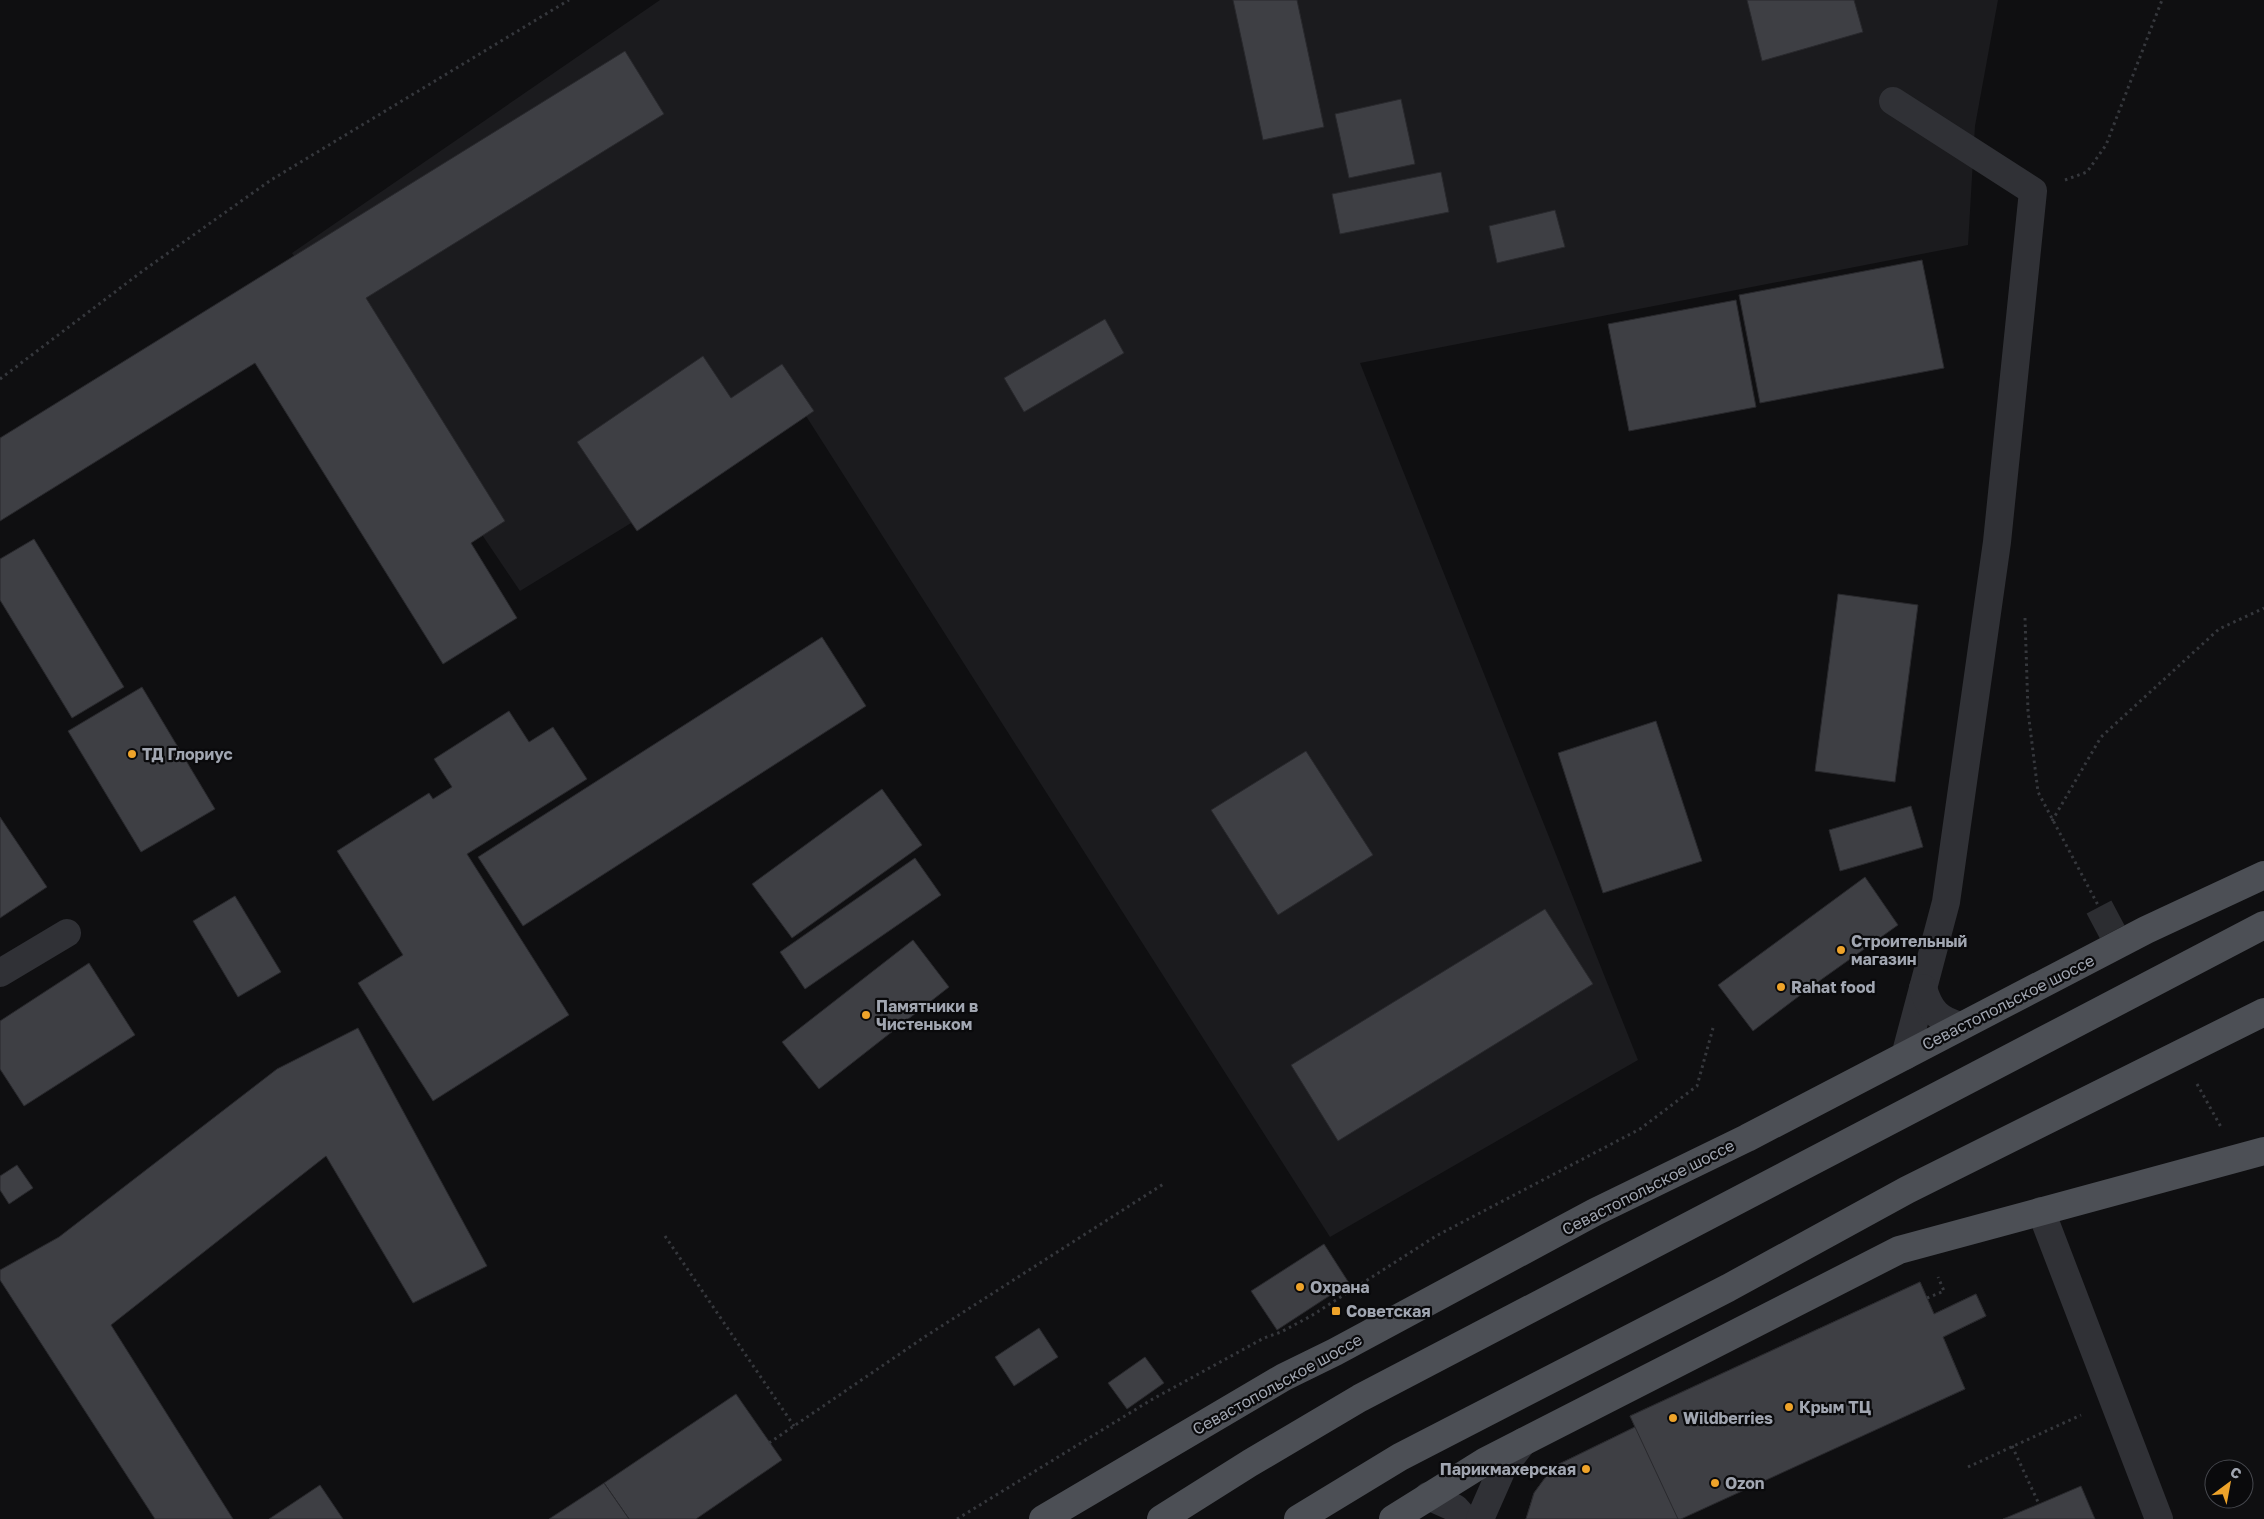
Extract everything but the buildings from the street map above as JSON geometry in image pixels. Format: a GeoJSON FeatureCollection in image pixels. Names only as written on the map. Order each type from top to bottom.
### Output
{"type":"FeatureCollection","features":[{"type":"Feature","properties":{"kind":"main road","name":"Севастопольское шоссе"},"geometry":{"type":"LineString","coordinates":[[1043,1519],[1284,1377],[1595,1212],[1747,1138],[2146,930],[2264,875]]}},
{"type":"Feature","properties":{"kind":"main road"},"geometry":{"type":"LineString","coordinates":[[1161,1519],[1250,1463],[1360,1398],[2264,925]]}},
{"type":"Feature","properties":{"kind":"main road"},"geometry":{"type":"LineString","coordinates":[[1298,1519],[1400,1457],[1728,1288],[1907,1190],[2264,1012]]}},
{"type":"Feature","properties":{"kind":"main road"},"geometry":{"type":"LineString","coordinates":[[1393,1519],[1471,1470],[1523,1442],[1899,1250],[2264,1151]]}},
{"type":"Feature","properties":{"kind":"street"},"geometry":{"type":"LineString","coordinates":[[1893,101],[2033,191],[1997,542],[1946,902],[1904,1056]]}},
{"type":"Feature","properties":{"kind":"street"},"geometry":{"type":"LineString","coordinates":[[0,973],[67,932]]}},
{"type":"Feature","properties":{"kind":"street"},"geometry":{"type":"LineString","coordinates":[[1923,988],[1927,1003],[1936,1014],[1947,1022],[1961,1026]]}},
{"type":"Feature","properties":{"kind":"street"},"geometry":{"type":"LineString","coordinates":[[2041,1212],[2159,1519]]}},
{"type":"Feature","properties":{"kind":"street"},"geometry":{"type":"LineString","coordinates":[[1480,1519],[1502,1469],[1523,1442]]}},
{"type":"Feature","properties":{"kind":"street"},"geometry":{"type":"LineString","coordinates":[[1471,1470],[1475,1519]]}},
{"type":"Feature","properties":{"kind":"street"},"geometry":{"type":"LineString","coordinates":[[1428,1496],[1455,1508],[1465,1519]]}},
{"type":"Feature","properties":{"kind":"path"},"geometry":{"type":"LineString","coordinates":[[0,379],[136,276],[271,180],[569,0]]}},
{"type":"Feature","properties":{"kind":"path"},"geometry":{"type":"LineString","coordinates":[[2033,191],[2087,172],[2101,152],[2110,136],[2162,0]]}},
{"type":"Feature","properties":{"kind":"path"},"geometry":{"type":"LineString","coordinates":[[2052,821],[2101,737],[2219,629],[2264,608]]}},
{"type":"Feature","properties":{"kind":"path"},"geometry":{"type":"LineString","coordinates":[[2025,612],[2028,712],[2038,792],[2099,907]]}},
{"type":"Feature","properties":{"kind":"path"},"geometry":{"type":"LineString","coordinates":[[957,1519],[1150,1400],[1264,1338],[1281,1332],[1311,1316],[1436,1236],[1640,1130],[1697,1086],[1712,1028]]}},
{"type":"Feature","properties":{"kind":"path"},"geometry":{"type":"LineString","coordinates":[[770,1443],[926,1336],[1166,1183]]}},
{"type":"Feature","properties":{"kind":"path"},"geometry":{"type":"LineString","coordinates":[[665,1236],[794,1426]]}},
{"type":"Feature","properties":{"kind":"path"},"geometry":{"type":"LineString","coordinates":[[1927,1298],[1944,1291],[1936,1274]]}},
{"type":"Feature","properties":{"kind":"path"},"geometry":{"type":"LineString","coordinates":[[1968,1466],[2114,1401]]}},
{"type":"Feature","properties":{"kind":"path"},"geometry":{"type":"LineString","coordinates":[[2012,1446],[2039,1504]]}},
{"type":"Feature","properties":{"kind":"shaded area"},"geometry":{"type":"Polygon","coordinates":[[[660,0],[1998,0],[1975,126],[1968,245],[1360,363],[1638,1060],[1330,1237],[806,416],[520,591],[292,253],[660,0]]]}},
{"type":"Feature","properties":{"kind":"tunnel"},"geometry":{"type":"LineString","coordinates":[[2099,907],[2116,939]]}},
{"type":"Feature","properties":{"kind":"place","name":"ТД Глориус"},"geometry":{"type":"Point","coordinates":[132,754]}},
{"type":"Feature","properties":{"kind":"place","name":"Строительный магазин"},"geometry":{"type":"Point","coordinates":[1841,950]}},
{"type":"Feature","properties":{"kind":"place","name":"Rahat food"},"geometry":{"type":"Point","coordinates":[1781,987]}},
{"type":"Feature","properties":{"kind":"place","name":"Памятники в Чистеньком"},"geometry":{"type":"Point","coordinates":[866,1015]}},
{"type":"Feature","properties":{"kind":"place","name":"Охрана"},"geometry":{"type":"Point","coordinates":[1300,1287]}},
{"type":"Feature","properties":{"kind":"place","name":"Советская"},"geometry":{"type":"Point","coordinates":[1336,1311]}},
{"type":"Feature","properties":{"kind":"place","name":"Крым ТЦ"},"geometry":{"type":"Point","coordinates":[1789,1407]}},
{"type":"Feature","properties":{"kind":"place","name":"Wildberries"},"geometry":{"type":"Point","coordinates":[1673,1418]}},
{"type":"Feature","properties":{"kind":"place","name":"Парикмахерская"},"geometry":{"type":"Point","coordinates":[1586,1469]}},
{"type":"Feature","properties":{"kind":"place","name":"Ozon"},"geometry":{"type":"Point","coordinates":[1715,1483]}}]}
